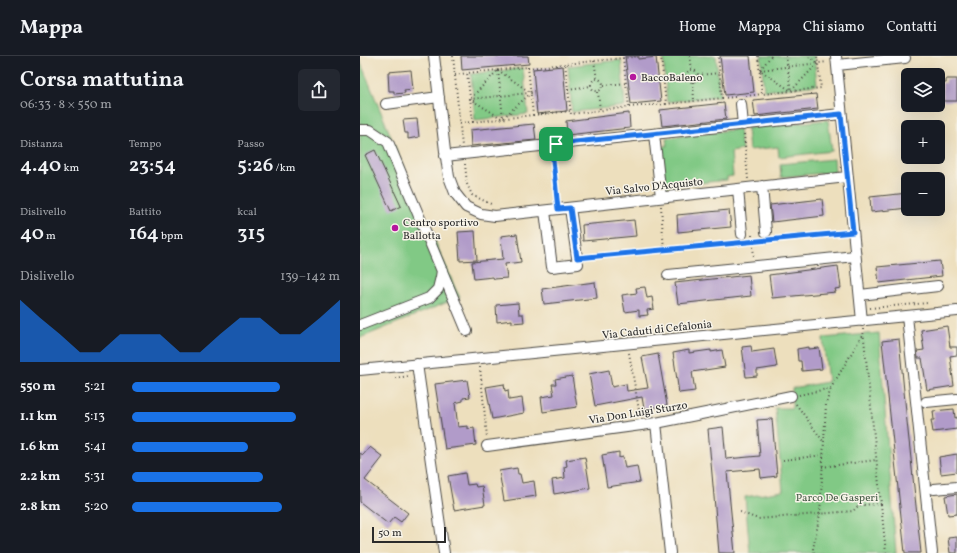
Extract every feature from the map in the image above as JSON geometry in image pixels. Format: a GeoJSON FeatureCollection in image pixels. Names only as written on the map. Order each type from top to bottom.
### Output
{"type":"FeatureCollection","features":[{"type":"Feature","properties":{"kind":"street"},"geometry":{"type":"LineString","coordinates":[[434,56],[446,156],[841,114]]}},
{"type":"Feature","properties":{"kind":"street"},"geometry":{"type":"LineString","coordinates":[[862,320],[836,61],[906,58]]}},
{"type":"Feature","properties":{"kind":"street"},"geometry":{"type":"LineString","coordinates":[[386,104],[439,97]]}},
{"type":"Feature","properties":{"kind":"street"},"geometry":{"type":"LineString","coordinates":[[741,104],[743,124]]}},
{"type":"Feature","properties":{"kind":"street"},"geometry":{"type":"LineString","coordinates":[[360,130],[370,130],[388,142],[468,331]]}},
{"type":"Feature","properties":{"kind":"street"},"geometry":{"type":"LineString","coordinates":[[654,134],[661,198]]}},
{"type":"Feature","properties":{"kind":"street","name":"Via Salvo D'Acquisto"},"geometry":{"type":"LineString","coordinates":[[446,156],[449,177],[455,193],[466,207],[481,214],[495,216],[847,177]]}},
{"type":"Feature","properties":{"kind":"street"},"geometry":{"type":"LineString","coordinates":[[762,186],[766,232]]}},
{"type":"Feature","properties":{"kind":"street"},"geometry":{"type":"LineString","coordinates":[[738,189],[742,234]]}},
{"type":"Feature","properties":{"kind":"street"},"geometry":{"type":"LineString","coordinates":[[545,211],[552,267],[578,264],[570,208]]}},
{"type":"Feature","properties":{"kind":"street"},"geometry":{"type":"LineString","coordinates":[[668,275],[856,256]]}},
{"type":"Feature","properties":{"kind":"street"},"geometry":{"type":"LineString","coordinates":[[360,325],[429,298],[438,289],[442,268]]}},
{"type":"Feature","properties":{"kind":"street"},"geometry":{"type":"LineString","coordinates":[[860,295],[938,286]]}},
{"type":"Feature","properties":{"kind":"street","name":"Via Caduti di Cefalonia"},"geometry":{"type":"LineString","coordinates":[[360,370],[957,311]]}},
{"type":"Feature","properties":{"kind":"street"},"geometry":{"type":"LineString","coordinates":[[907,316],[932,553]]}},
{"type":"Feature","properties":{"kind":"street"},"geometry":{"type":"LineString","coordinates":[[417,364],[444,553]]}},
{"type":"Feature","properties":{"kind":"street","name":"Via Don Luigi Sturzo"},"geometry":{"type":"LineString","coordinates":[[488,446],[656,423],[791,396]]}},
{"type":"Feature","properties":{"kind":"street"},"geometry":{"type":"LineString","coordinates":[[926,402],[957,399]]}},
{"type":"Feature","properties":{"kind":"street"},"geometry":{"type":"LineString","coordinates":[[656,423],[670,553]]}},
{"type":"Feature","properties":{"kind":"street"},"geometry":{"type":"LineString","coordinates":[[934,489],[957,487]]}},
{"type":"Feature","properties":{"kind":"path"},"geometry":{"type":"LineString","coordinates":[[453,56],[467,184],[472,195],[491,204]]}},
{"type":"Feature","properties":{"kind":"path"},"geometry":{"type":"LineString","coordinates":[[455,75],[528,66],[528,68],[643,56]]}},
{"type":"Feature","properties":{"kind":"path"},"geometry":{"type":"LineString","coordinates":[[661,56],[666,104]]}},
{"type":"Feature","properties":{"kind":"path"},"geometry":{"type":"LineString","coordinates":[[690,56],[692,70],[698,75],[720,73]]}},
{"type":"Feature","properties":{"kind":"path"},"geometry":{"type":"LineString","coordinates":[[460,123],[570,111],[571,114],[722,98],[718,56]]}},
{"type":"Feature","properties":{"kind":"path"},"geometry":{"type":"LineString","coordinates":[[758,56],[762,94],[821,88],[817,56]]}},
{"type":"Feature","properties":{"kind":"path"},"geometry":{"type":"LineString","coordinates":[[760,70],[771,56]]}},
{"type":"Feature","properties":{"kind":"path"},"geometry":{"type":"LineString","coordinates":[[786,56],[791,91]]}},
{"type":"Feature","properties":{"kind":"path"},"geometry":{"type":"LineString","coordinates":[[807,56],[818,63]]}},
{"type":"Feature","properties":{"kind":"path"},"geometry":{"type":"LineString","coordinates":[[624,58],[629,107]]}},
{"type":"Feature","properties":{"kind":"path"},"geometry":{"type":"LineString","coordinates":[[594,61],[597,79]]}},
{"type":"Feature","properties":{"kind":"path"},"geometry":{"type":"LineString","coordinates":[[760,70],[836,61]]}},
{"type":"Feature","properties":{"kind":"path"},"geometry":{"type":"LineString","coordinates":[[791,91],[818,63]]}},
{"type":"Feature","properties":{"kind":"path"},"geometry":{"type":"LineString","coordinates":[[565,64],[570,111]]}},
{"type":"Feature","properties":{"kind":"path"},"geometry":{"type":"LineString","coordinates":[[528,68],[533,115]]}},
{"type":"Feature","properties":{"kind":"path"},"geometry":{"type":"LineString","coordinates":[[498,70],[531,93]]}},
{"type":"Feature","properties":{"kind":"path"},"geometry":{"type":"LineString","coordinates":[[498,70],[503,118]]}},
{"type":"Feature","properties":{"kind":"path"},"geometry":{"type":"LineString","coordinates":[[470,99],[498,70]]}},
{"type":"Feature","properties":{"kind":"path"},"geometry":{"type":"LineString","coordinates":[[686,77],[687,72],[692,70]]}},
{"type":"Feature","properties":{"kind":"path"},"geometry":{"type":"LineString","coordinates":[[760,70],[791,91]]}},
{"type":"Feature","properties":{"kind":"path"},"geometry":{"type":"LineString","coordinates":[[468,73],[473,122]]}},
{"type":"Feature","properties":{"kind":"path"},"geometry":{"type":"LineString","coordinates":[[694,101],[693,82],[697,79],[698,75]]}},
{"type":"Feature","properties":{"kind":"path"},"geometry":{"type":"LineString","coordinates":[[658,80],[686,77]]}},
{"type":"Feature","properties":{"kind":"path"},"geometry":{"type":"LineString","coordinates":[[686,77],[687,80],[693,82]]}},
{"type":"Feature","properties":{"kind":"path"},"geometry":{"type":"LineString","coordinates":[[597,79],[602,81],[604,85]]}},
{"type":"Feature","properties":{"kind":"path"},"geometry":{"type":"LineString","coordinates":[[591,86],[592,82],[597,79]]}},
{"type":"Feature","properties":{"kind":"path"},"geometry":{"type":"LineString","coordinates":[[604,85],[627,83]]}},
{"type":"Feature","properties":{"kind":"path"},"geometry":{"type":"LineString","coordinates":[[598,92],[602,90],[604,85]]}},
{"type":"Feature","properties":{"kind":"path"},"geometry":{"type":"LineString","coordinates":[[568,89],[591,86]]}},
{"type":"Feature","properties":{"kind":"path"},"geometry":{"type":"LineString","coordinates":[[591,86],[594,91],[598,92]]}},
{"type":"Feature","properties":{"kind":"path"},"geometry":{"type":"LineString","coordinates":[[598,92],[600,110]]}},
{"type":"Feature","properties":{"kind":"path"},"geometry":{"type":"LineString","coordinates":[[470,99],[531,93]]}},
{"type":"Feature","properties":{"kind":"path"},"geometry":{"type":"LineString","coordinates":[[503,118],[531,93]]}},
{"type":"Feature","properties":{"kind":"path"},"geometry":{"type":"LineString","coordinates":[[470,99],[503,118]]}},
{"type":"Feature","properties":{"kind":"path"},"geometry":{"type":"LineString","coordinates":[[743,124],[749,188]]}},
{"type":"Feature","properties":{"kind":"path"},"geometry":{"type":"LineString","coordinates":[[556,144],[552,150],[558,209]]}},
{"type":"Feature","properties":{"kind":"path"},"geometry":{"type":"LineString","coordinates":[[661,198],[664,251]]}},
{"type":"Feature","properties":{"kind":"path"},"geometry":{"type":"LineString","coordinates":[[577,258],[853,232]]}},
{"type":"Feature","properties":{"kind":"path"},"geometry":{"type":"LineString","coordinates":[[862,320],[886,553]]}},
{"type":"Feature","properties":{"kind":"path"},"geometry":{"type":"LineString","coordinates":[[814,553],[813,549],[820,514],[822,455],[826,404],[831,388],[864,332]]}},
{"type":"Feature","properties":{"kind":"path"},"geometry":{"type":"LineString","coordinates":[[629,351],[641,425]]}},
{"type":"Feature","properties":{"kind":"path"},"geometry":{"type":"LineString","coordinates":[[480,368],[488,446]]}},
{"type":"Feature","properties":{"kind":"path"},"geometry":{"type":"LineString","coordinates":[[823,441],[791,396],[831,388]]}},
{"type":"Feature","properties":{"kind":"path"},"geometry":{"type":"LineString","coordinates":[[783,460],[822,455]]}},
{"type":"Feature","properties":{"kind":"path"},"geometry":{"type":"LineString","coordinates":[[822,467],[877,460]]}},
{"type":"Feature","properties":{"kind":"path"},"geometry":{"type":"LineString","coordinates":[[740,512],[758,519],[853,511],[858,505],[881,504]]}},
{"type":"Feature","properties":{"kind":"green space"},"geometry":{"type":"Polygon","coordinates":[[[663,56],[716,56],[720,96],[667,102],[663,56]]]}},
{"type":"Feature","properties":{"kind":"green space"},"geometry":{"type":"Polygon","coordinates":[[[761,56],[814,56],[817,85],[764,91],[761,56]]]}},
{"type":"Feature","properties":{"kind":"green space"},"geometry":{"type":"Polygon","coordinates":[[[621,60],[625,106],[572,112],[568,66],[621,60]]]}},
{"type":"Feature","properties":{"kind":"green space","name":"Centro sportivo Ballotta"},"geometry":{"type":"Polygon","coordinates":[[[360,61],[403,166],[460,297],[360,338],[360,61]]]}},
{"type":"Feature","properties":{"kind":"green space"},"geometry":{"type":"Polygon","coordinates":[[[523,68],[528,114],[475,120],[471,74],[523,68]]]}},
{"type":"Feature","properties":{"kind":"green space"},"geometry":{"type":"Polygon","coordinates":[[[828,120],[832,151],[779,157],[778,147],[749,150],[747,128],[828,120]]]}},
{"type":"Feature","properties":{"kind":"green space"},"geometry":{"type":"Polygon","coordinates":[[[739,129],[742,150],[731,152],[733,176],[727,177],[727,180],[665,187],[660,147],[667,146],[666,138],[739,129]]]}},
{"type":"Feature","properties":{"kind":"green space"},"geometry":{"type":"Polygon","coordinates":[[[834,159],[835,172],[781,177],[780,164],[834,159]]]}},
{"type":"Feature","properties":{"kind":"green space","name":"Parco De Gasperi"},"geometry":{"type":"Polygon","coordinates":[[[879,333],[896,553],[750,553],[745,497],[783,491],[775,408],[792,408],[792,388],[828,382],[823,338],[879,333]]]}},
{"type":"Feature","properties":{"kind":"building"},"geometry":{"type":"Polygon","coordinates":[[[461,56],[528,56],[529,64],[462,70],[461,56]]]}},
{"type":"Feature","properties":{"kind":"building"},"geometry":{"type":"Polygon","coordinates":[[[625,56],[638,56],[638,59],[656,57],[661,101],[631,104],[625,56]]]}},
{"type":"Feature","properties":{"kind":"building"},"geometry":{"type":"Polygon","coordinates":[[[720,56],[750,56],[754,92],[725,95],[720,56]]]}},
{"type":"Feature","properties":{"kind":"building"},"geometry":{"type":"Polygon","coordinates":[[[563,66],[567,111],[537,114],[533,69],[563,66]]]}},
{"type":"Feature","properties":{"kind":"building"},"geometry":{"type":"Polygon","coordinates":[[[411,70],[413,89],[404,90],[405,93],[394,94],[394,91],[389,91],[388,72],[411,70]]]}},
{"type":"Feature","properties":{"kind":"building"},"geometry":{"type":"Polygon","coordinates":[[[946,79],[957,79],[957,101],[945,101],[946,79]]]}},
{"type":"Feature","properties":{"kind":"building"},"geometry":{"type":"Polygon","coordinates":[[[816,94],[818,109],[755,116],[753,100],[816,94]]]}},
{"type":"Feature","properties":{"kind":"building"},"geometry":{"type":"Polygon","coordinates":[[[724,103],[726,119],[662,126],[660,110],[724,103]]]}},
{"type":"Feature","properties":{"kind":"building"},"geometry":{"type":"Polygon","coordinates":[[[629,113],[630,128],[567,135],[566,121],[629,113]]]}},
{"type":"Feature","properties":{"kind":"building"},"geometry":{"type":"Polygon","coordinates":[[[417,119],[419,137],[408,139],[408,133],[405,133],[403,120],[417,119]]]}},
{"type":"Feature","properties":{"kind":"building"},"geometry":{"type":"Polygon","coordinates":[[[534,124],[536,140],[471,146],[470,130],[534,124]]]}},
{"type":"Feature","properties":{"kind":"building"},"geometry":{"type":"Polygon","coordinates":[[[375,150],[401,206],[391,211],[365,155],[375,150]]]}},
{"type":"Feature","properties":{"kind":"building"},"geometry":{"type":"Polygon","coordinates":[[[901,194],[901,209],[871,212],[870,197],[901,194]]]}},
{"type":"Feature","properties":{"kind":"building"},"geometry":{"type":"Polygon","coordinates":[[[822,199],[824,216],[772,222],[770,205],[822,199]]]}},
{"type":"Feature","properties":{"kind":"building"},"geometry":{"type":"Polygon","coordinates":[[[729,210],[731,227],[678,232],[677,215],[729,210]]]}},
{"type":"Feature","properties":{"kind":"building"},"geometry":{"type":"Polygon","coordinates":[[[634,220],[636,236],[583,241],[582,225],[634,220]]]}},
{"type":"Feature","properties":{"kind":"building"},"geometry":{"type":"Polygon","coordinates":[[[475,231],[477,260],[460,261],[458,232],[475,231]]]}},
{"type":"Feature","properties":{"kind":"building"},"geometry":{"type":"Polygon","coordinates":[[[517,234],[521,262],[505,264],[507,278],[494,279],[493,277],[474,279],[472,262],[503,259],[501,236],[517,234]]]}},
{"type":"Feature","properties":{"kind":"building"},"geometry":{"type":"Polygon","coordinates":[[[940,261],[942,276],[879,283],[877,267],[940,261]]]}},
{"type":"Feature","properties":{"kind":"building"},"geometry":{"type":"Polygon","coordinates":[[[838,266],[841,288],[835,289],[836,292],[772,298],[769,275],[838,266]]]}},
{"type":"Feature","properties":{"kind":"building"},"geometry":{"type":"Polygon","coordinates":[[[749,275],[751,296],[678,304],[675,283],[749,275]]]}},
{"type":"Feature","properties":{"kind":"building"},"geometry":{"type":"Polygon","coordinates":[[[595,282],[597,298],[544,304],[542,289],[595,282]]]}},
{"type":"Feature","properties":{"kind":"building"},"geometry":{"type":"Polygon","coordinates":[[[645,287],[647,298],[652,297],[654,309],[647,310],[648,315],[639,316],[639,310],[625,312],[622,295],[637,293],[636,288],[645,287]]]}},
{"type":"Feature","properties":{"kind":"building"},"geometry":{"type":"Polygon","coordinates":[[[518,303],[519,314],[523,314],[524,322],[512,323],[512,320],[497,322],[496,305],[518,303]]]}},
{"type":"Feature","properties":{"kind":"building"},"geometry":{"type":"Polygon","coordinates":[[[947,326],[950,347],[957,347],[957,355],[950,356],[954,386],[927,390],[922,358],[918,358],[917,351],[924,350],[921,330],[947,326]]]}},
{"type":"Feature","properties":{"kind":"building"},"geometry":{"type":"Polygon","coordinates":[[[899,339],[921,553],[905,553],[882,341],[899,339]]]}},
{"type":"Feature","properties":{"kind":"building"},"geometry":{"type":"Polygon","coordinates":[[[751,346],[752,352],[774,349],[777,367],[757,370],[757,376],[746,377],[742,347],[751,346]]]}},
{"type":"Feature","properties":{"kind":"building"},"geometry":{"type":"Polygon","coordinates":[[[809,347],[809,349],[819,348],[822,369],[802,371],[801,361],[798,361],[797,349],[809,347]]]}},
{"type":"Feature","properties":{"kind":"building"},"geometry":{"type":"Polygon","coordinates":[[[689,350],[689,353],[722,350],[725,367],[692,372],[695,391],[679,393],[673,353],[689,350]]]}},
{"type":"Feature","properties":{"kind":"building"},"geometry":{"type":"Polygon","coordinates":[[[658,354],[667,405],[644,409],[642,397],[595,406],[589,374],[609,370],[612,387],[626,384],[627,391],[648,388],[642,357],[658,354]]]}},
{"type":"Feature","properties":{"kind":"building"},"geometry":{"type":"Polygon","coordinates":[[[572,376],[577,407],[543,412],[541,397],[554,395],[552,384],[556,384],[555,379],[572,376]]]}},
{"type":"Feature","properties":{"kind":"building"},"geometry":{"type":"Polygon","coordinates":[[[467,380],[470,397],[463,398],[463,401],[455,403],[458,427],[468,426],[468,429],[474,428],[476,445],[445,449],[435,384],[467,380]]]}},
{"type":"Feature","properties":{"kind":"building"},"geometry":{"type":"Polygon","coordinates":[[[504,384],[505,391],[508,390],[509,400],[522,398],[524,413],[492,419],[486,387],[504,384]]]}},
{"type":"Feature","properties":{"kind":"building"},"geometry":{"type":"Polygon","coordinates":[[[954,409],[955,418],[957,417],[957,429],[933,432],[931,420],[934,420],[933,411],[954,409]]]}},
{"type":"Feature","properties":{"kind":"building"},"geometry":{"type":"Polygon","coordinates":[[[772,419],[777,476],[761,478],[760,469],[727,472],[735,553],[719,553],[708,429],[723,427],[726,459],[760,456],[757,420],[772,419]]]}},
{"type":"Feature","properties":{"kind":"building"},"geometry":{"type":"Polygon","coordinates":[[[370,447],[383,457],[365,480],[408,513],[401,522],[394,517],[388,524],[360,502],[360,453],[363,455],[370,447]]]}},
{"type":"Feature","properties":{"kind":"building"},"geometry":{"type":"Polygon","coordinates":[[[619,452],[619,458],[623,457],[625,468],[637,466],[640,482],[607,487],[602,455],[619,452]]]}},
{"type":"Feature","properties":{"kind":"building"},"geometry":{"type":"Polygon","coordinates":[[[957,454],[957,472],[941,474],[939,457],[957,454]]]}},
{"type":"Feature","properties":{"kind":"building"},"geometry":{"type":"Polygon","coordinates":[[[585,457],[590,488],[554,494],[552,480],[565,478],[564,467],[567,466],[566,460],[585,457]]]}},
{"type":"Feature","properties":{"kind":"building"},"geometry":{"type":"Polygon","coordinates":[[[517,468],[522,483],[534,481],[536,496],[504,501],[499,471],[517,468]]]}},
{"type":"Feature","properties":{"kind":"building"},"geometry":{"type":"Polygon","coordinates":[[[465,473],[467,485],[475,484],[476,487],[482,486],[485,505],[454,510],[448,476],[465,473]]]}},
{"type":"Feature","properties":{"kind":"building"},"geometry":{"type":"Polygon","coordinates":[[[957,494],[957,514],[948,515],[945,496],[957,494]]]}},
{"type":"Feature","properties":{"kind":"building"},"geometry":{"type":"Polygon","coordinates":[[[957,537],[957,553],[950,553],[948,538],[957,537]]]}},
{"type":"Feature","properties":{"kind":"place","name":"BaccoBaleno"},"geometry":{"type":"Point","coordinates":[633,77]}},
{"type":"Feature","properties":{"kind":"place","name":"Centro sportivo Ballotta"},"geometry":{"type":"Point","coordinates":[395,228]}},
{"type":"Feature","properties":{"kind":"route"},"geometry":{"type":"LineString","coordinates":[[841,114],[853,232],[577,258],[570,208],[558,209],[552,150],[556,144],[841,114]]}}]}
